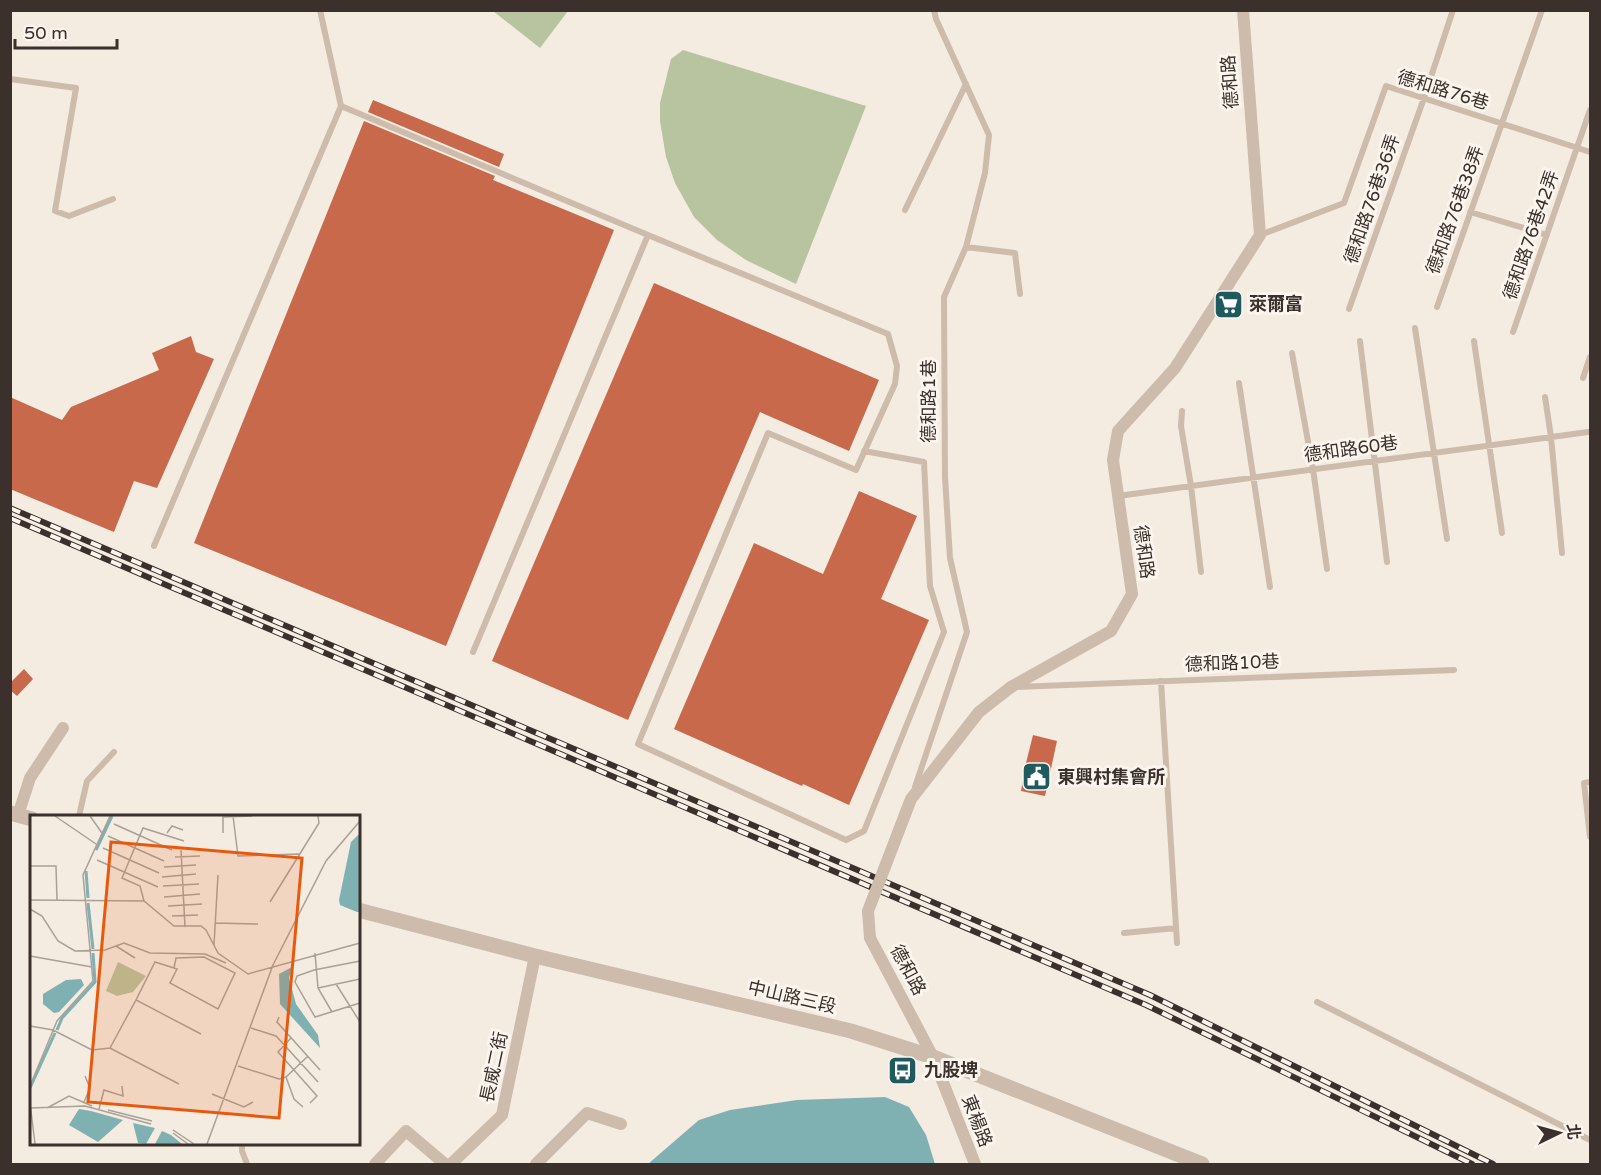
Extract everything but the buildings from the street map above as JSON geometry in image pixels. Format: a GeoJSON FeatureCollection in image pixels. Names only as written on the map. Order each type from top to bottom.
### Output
{"type":"FeatureCollection","features":[{"type":"Feature","properties":{"kind":"street","name":"德和路"},"geometry":{"type":"LineString","coordinates":[[933,1057],[870,938],[868,911],[911,799],[980,712],[1011,687],[1111,631],[1132,594],[1113,460],[1118,431],[1175,368],[1260,235],[1243,10]]}},
{"type":"Feature","properties":{"kind":"street"},"geometry":{"type":"LineString","coordinates":[[20,816],[30,778],[63,728]]}},
{"type":"Feature","properties":{"kind":"street","name":"中山路三段"},"geometry":{"type":"LineString","coordinates":[[360,911],[535,956],[851,1031],[933,1057],[1202,1164]]}},
{"type":"Feature","properties":{"kind":"street","name":"長威二街"},"geometry":{"type":"LineString","coordinates":[[451,1164],[502,1115],[535,956]]}},
{"type":"Feature","properties":{"kind":"street","name":"東楊路"},"geometry":{"type":"LineString","coordinates":[[933,1057],[975,1164]]}},
{"type":"Feature","properties":{"kind":"street"},"geometry":{"type":"LineString","coordinates":[[536,1164],[587,1113],[621,1124]]}},
{"type":"Feature","properties":{"kind":"street"},"geometry":{"type":"LineString","coordinates":[[375,1164],[406,1131],[446,1164]]}},
{"type":"Feature","properties":{"kind":"lane"},"geometry":{"type":"LineString","coordinates":[[154,546],[341,106],[320,10]]}},
{"type":"Feature","properties":{"kind":"lane","name":"德和路1巷"},"geometry":{"type":"LineString","coordinates":[[911,799],[967,632],[950,558],[945,477],[944,297],[966,247],[985,172],[989,135],[934,10]]}},
{"type":"Feature","properties":{"kind":"lane","name":"德和路76巷36弄"},"geometry":{"type":"LineString","coordinates":[[1349,309],[1453,10]]}},
{"type":"Feature","properties":{"kind":"lane","name":"德和路76巷38弄"},"geometry":{"type":"LineString","coordinates":[[1437,307],[1542,10]]}},
{"type":"Feature","properties":{"kind":"lane"},"geometry":{"type":"LineString","coordinates":[[10,79],[76,88],[55,211],[69,216],[113,199]]}},
{"type":"Feature","properties":{"kind":"lane"},"geometry":{"type":"LineString","coordinates":[[905,210],[966,84]]}},
{"type":"Feature","properties":{"kind":"lane","name":"德和路76巷"},"geometry":{"type":"LineString","coordinates":[[1260,235],[1344,202],[1386,86],[1590,152]]}},
{"type":"Feature","properties":{"kind":"lane"},"geometry":{"type":"LineString","coordinates":[[341,106],[888,334],[897,366],[895,384],[864,452],[856,470],[768,433],[638,744],[846,840],[864,831],[944,632],[930,586],[924,462],[864,452]]}},
{"type":"Feature","properties":{"kind":"lane","name":"德和路76巷42弄"},"geometry":{"type":"LineString","coordinates":[[1513,332],[1590,110]]}},
{"type":"Feature","properties":{"kind":"lane"},"geometry":{"type":"LineString","coordinates":[[1470,212],[1547,235]]}},
{"type":"Feature","properties":{"kind":"lane"},"geometry":{"type":"LineString","coordinates":[[473,652],[648,235]]}},
{"type":"Feature","properties":{"kind":"lane"},"geometry":{"type":"LineString","coordinates":[[966,247],[1014,253],[1020,294]]}},
{"type":"Feature","properties":{"kind":"lane"},"geometry":{"type":"LineString","coordinates":[[1415,328],[1447,539]]}},
{"type":"Feature","properties":{"kind":"lane"},"geometry":{"type":"LineString","coordinates":[[1474,340],[1502,533]]}},
{"type":"Feature","properties":{"kind":"lane"},"geometry":{"type":"LineString","coordinates":[[1360,342],[1387,562]]}},
{"type":"Feature","properties":{"kind":"lane"},"geometry":{"type":"LineString","coordinates":[[1292,353],[1313,470],[1327,569]]}},
{"type":"Feature","properties":{"kind":"lane"},"geometry":{"type":"LineString","coordinates":[[1583,378],[1590,357]]}},
{"type":"Feature","properties":{"kind":"lane"},"geometry":{"type":"LineString","coordinates":[[1239,383],[1270,586]]}},
{"type":"Feature","properties":{"kind":"lane"},"geometry":{"type":"LineString","coordinates":[[1545,397],[1562,553]]}},
{"type":"Feature","properties":{"kind":"lane"},"geometry":{"type":"LineString","coordinates":[[1182,411],[1181,426],[1201,572]]}},
{"type":"Feature","properties":{"kind":"lane","name":"德和路60巷"},"geometry":{"type":"LineString","coordinates":[[1118,496],[1588,432]]}},
{"type":"Feature","properties":{"kind":"lane","name":"德和路10巷"},"geometry":{"type":"LineString","coordinates":[[1011,687],[1454,670]]}},
{"type":"Feature","properties":{"kind":"lane"},"geometry":{"type":"LineString","coordinates":[[1161,681],[1177,943]]}},
{"type":"Feature","properties":{"kind":"lane"},"geometry":{"type":"LineString","coordinates":[[79,815],[87,781],[114,752]]}},
{"type":"Feature","properties":{"kind":"lane"},"geometry":{"type":"LineString","coordinates":[[1590,782],[1584,783],[1590,837]]}},
{"type":"Feature","properties":{"kind":"lane"},"geometry":{"type":"LineString","coordinates":[[1124,933],[1176,928]]}},
{"type":"Feature","properties":{"kind":"lane"},"geometry":{"type":"LineString","coordinates":[[1317,1002],[1590,1140]]}},
{"type":"Feature","properties":{"kind":"lane"},"geometry":{"type":"LineString","coordinates":[[242,1145],[247,1164]]}},
{"type":"Feature","properties":{"kind":"green space"},"geometry":{"type":"Polygon","coordinates":[[[493,11],[568,11],[540,48],[493,11]]]}},
{"type":"Feature","properties":{"kind":"green space"},"geometry":{"type":"Polygon","coordinates":[[[683,50],[866,106],[796,284],[746,260],[717,240],[694,217],[675,183],[666,157],[660,121],[660,103],[671,59],[683,50]]]}},
{"type":"Feature","properties":{"kind":"water"},"geometry":{"type":"Polygon","coordinates":[[[885,1097],[909,1107],[926,1135],[935,1164],[648,1164],[699,1120],[730,1110],[797,1100],[885,1097]]]}},
{"type":"Feature","properties":{"kind":"railway"},"geometry":{"type":"LineString","coordinates":[[10,508],[1150,995],[1493,1164]]}},
{"type":"Feature","properties":{"kind":"railway"},"geometry":{"type":"LineString","coordinates":[[10,518],[1146,1005],[1472,1164]]}},
{"type":"Feature","properties":{"kind":"place","name":"萊爾富"},"geometry":{"type":"Point","coordinates":[1228,304]}},
{"type":"Feature","properties":{"kind":"place","name":"東興村集會所"},"geometry":{"type":"Point","coordinates":[1036,777]}},
{"type":"Feature","properties":{"kind":"place","name":"九股埤"},"geometry":{"type":"Point","coordinates":[903,1070]}}]}
